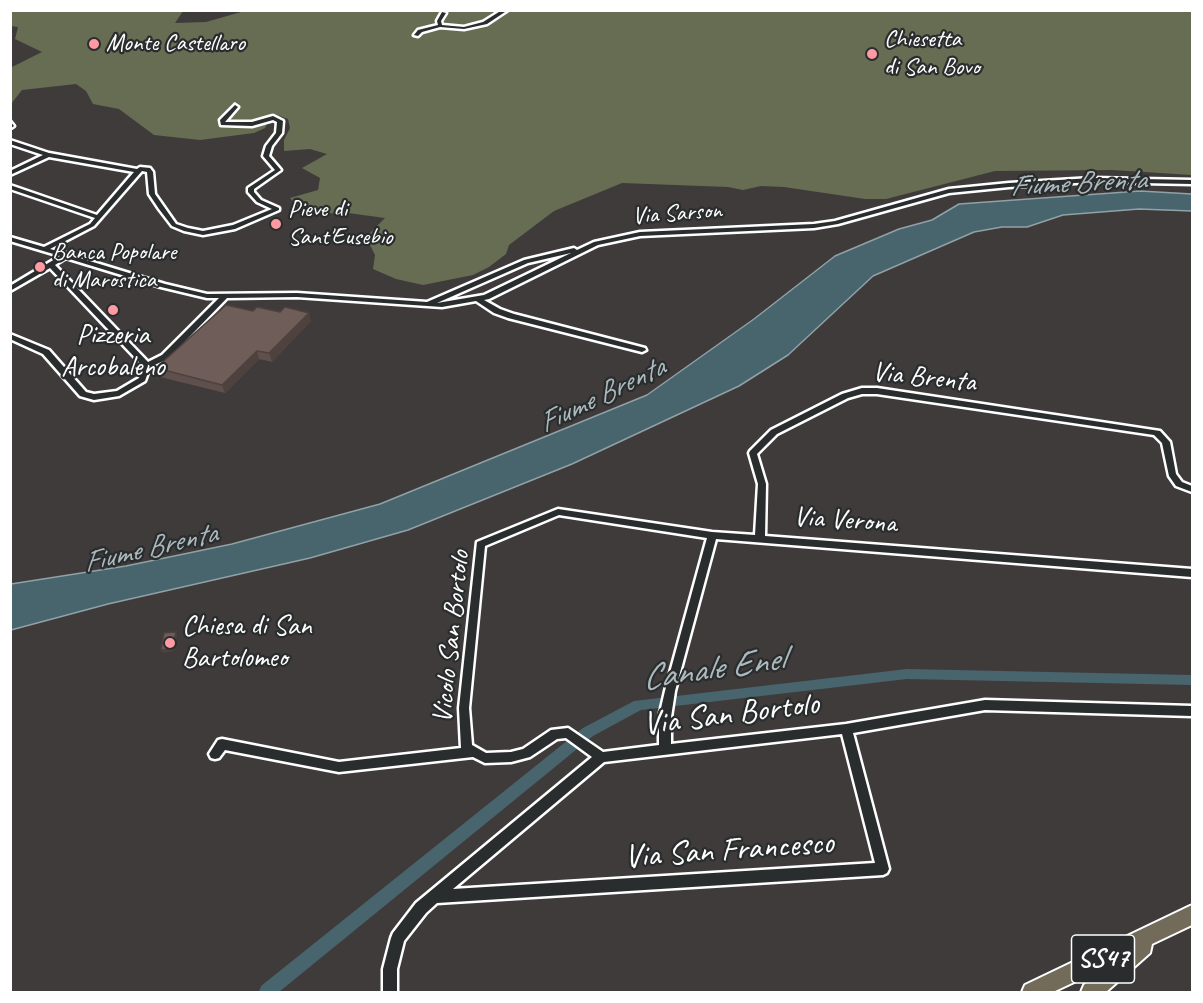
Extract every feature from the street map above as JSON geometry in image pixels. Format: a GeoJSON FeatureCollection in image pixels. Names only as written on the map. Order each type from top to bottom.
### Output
{"type":"FeatureCollection","features":[{"type":"Feature","properties":{"kind":"highway","name":"SS47"},"geometry":{"type":"LineString","coordinates":[[1039,990],[1192,915]]}},
{"type":"Feature","properties":{"kind":"highway"},"geometry":{"type":"LineString","coordinates":[[1091,993],[1158,933]]}},
{"type":"Feature","properties":{"kind":"street"},"geometry":{"type":"LineString","coordinates":[[416,35],[420,31],[440,26],[467,27],[493,20],[506,10]]}},
{"type":"Feature","properties":{"kind":"street"},"geometry":{"type":"LineString","coordinates":[[440,26],[439,21],[444,13]]}},
{"type":"Feature","properties":{"kind":"street"},"geometry":{"type":"LineString","coordinates":[[10,142],[48,155],[137,171],[147,169],[150,172],[152,194],[174,225],[203,233],[235,227],[277,208],[259,201],[251,192],[251,188],[279,170],[266,156],[269,146],[279,133],[280,121],[273,118],[252,124],[224,124],[222,121],[235,107]]}},
{"type":"Feature","properties":{"kind":"street"},"geometry":{"type":"LineString","coordinates":[[10,172],[48,155]]}},
{"type":"Feature","properties":{"kind":"street"},"geometry":{"type":"LineString","coordinates":[[46,249],[80,233],[98,217],[137,171]]}},
{"type":"Feature","properties":{"kind":"street","name":"Via Sarson"},"geometry":{"type":"LineString","coordinates":[[10,239],[185,292],[224,297],[297,295],[425,305],[478,299],[580,250],[612,239],[668,231],[792,228],[836,223],[949,191],[1066,181],[1192,182]]}},
{"type":"Feature","properties":{"kind":"street"},"geometry":{"type":"LineString","coordinates":[[10,187],[98,217]]}},
{"type":"Feature","properties":{"kind":"street"},"geometry":{"type":"LineString","coordinates":[[425,305],[526,261],[555,252],[580,250]]}},
{"type":"Feature","properties":{"kind":"street"},"geometry":{"type":"LineString","coordinates":[[10,289],[67,255]]}},
{"type":"Feature","properties":{"kind":"street"},"geometry":{"type":"LineString","coordinates":[[51,265],[147,366]]}},
{"type":"Feature","properties":{"kind":"street"},"geometry":{"type":"LineString","coordinates":[[10,336],[46,352],[84,393],[94,397],[119,393],[133,387],[142,379],[147,366],[165,357],[224,297]]}},
{"type":"Feature","properties":{"kind":"street"},"geometry":{"type":"LineString","coordinates":[[478,299],[496,311],[511,316],[642,350]]}},
{"type":"Feature","properties":{"kind":"street","name":"Via Brenta"},"geometry":{"type":"LineString","coordinates":[[760,539],[762,484],[753,453],[774,432],[845,396],[878,391],[1157,433],[1166,442],[1172,474],[1179,484],[1192,489]]}},
{"type":"Feature","properties":{"kind":"street","name":"Vicolo San Bortolo"},"geometry":{"type":"LineString","coordinates":[[601,757],[586,748],[568,732],[555,734],[526,753],[511,757],[485,758],[467,748],[464,708],[480,544],[558,512],[712,535]]}},
{"type":"Feature","properties":{"kind":"street"},"geometry":{"type":"LineString","coordinates":[[665,748],[665,717],[670,691],[712,535]]}},
{"type":"Feature","properties":{"kind":"street","name":"Via Verona"},"geometry":{"type":"LineString","coordinates":[[712,535],[1192,573]]}},
{"type":"Feature","properties":{"kind":"street","name":"Via San Bortolo"},"geometry":{"type":"LineString","coordinates":[[601,757],[846,729],[985,705],[1192,711]]}},
{"type":"Feature","properties":{"kind":"street","name":"Via San Francesco"},"geometry":{"type":"LineString","coordinates":[[434,897],[883,868],[846,729]]}},
{"type":"Feature","properties":{"kind":"street"},"geometry":{"type":"LineString","coordinates":[[215,754],[222,744],[339,767],[474,752]]}},
{"type":"Feature","properties":{"kind":"street"},"geometry":{"type":"LineString","coordinates":[[390,993],[390,969],[398,938],[421,908],[601,757]]}},
{"type":"Feature","properties":{"kind":"green space"},"geometry":{"type":"Polygon","coordinates":[[[11,10],[183,11],[175,23],[206,22],[248,10],[1192,11],[1192,175],[1112,170],[995,171],[886,199],[865,199],[784,187],[761,186],[743,190],[728,187],[622,183],[554,211],[509,245],[506,254],[489,267],[473,275],[423,285],[396,279],[373,269],[375,255],[366,237],[385,218],[348,213],[302,214],[290,198],[318,190],[320,178],[302,168],[327,154],[310,149],[284,151],[284,140],[290,128],[288,119],[272,113],[265,128],[254,133],[200,140],[154,135],[119,109],[93,104],[86,91],[76,84],[22,90],[11,104],[10,68],[42,52],[15,39],[18,27],[11,26],[11,10]]]}},
{"type":"Feature","properties":{"kind":"water"},"geometry":{"type":"Polygon","coordinates":[[[1140,191],[1192,194],[1192,211],[1139,209],[1063,215],[1027,227],[1002,227],[974,232],[873,276],[788,355],[739,386],[572,464],[408,530],[310,558],[108,604],[11,630],[11,584],[126,566],[232,544],[380,504],[647,395],[754,319],[835,256],[899,229],[932,220],[959,204],[1140,191]]]}},
{"type":"Feature","properties":{"kind":"building"},"geometry":{"type":"Polygon","coordinates":[[[226,305],[253,311],[257,307],[280,312],[285,307],[309,313],[269,353],[257,351],[222,385],[156,368],[226,305]]]}},
{"type":"Feature","properties":{"kind":"building","name":"Chiesa di San Bartolomeo"},"geometry":{"type":"Polygon","coordinates":[[[176,632],[172,648],[161,650],[164,633],[176,632]]]}},
{"type":"Feature","properties":{"kind":"waterway","name":"Canale Enel"},"geometry":{"type":"LineString","coordinates":[[267,992],[588,732],[639,705],[907,674],[1192,680]]}},
{"type":"Feature","properties":{"kind":"place","name":"Monte Castellaro"},"geometry":{"type":"Point","coordinates":[94,44]}},
{"type":"Feature","properties":{"kind":"place","name":"Chiesetta di San Bovo"},"geometry":{"type":"Point","coordinates":[872,54]}},
{"type":"Feature","properties":{"kind":"place","name":"Pieve di Sant'Eusebio"},"geometry":{"type":"Point","coordinates":[276,224]}},
{"type":"Feature","properties":{"kind":"place","name":"Banca Popolare di Marostica"},"geometry":{"type":"Point","coordinates":[40,267]}},
{"type":"Feature","properties":{"kind":"place","name":"Pizzeria Arcobaleno"},"geometry":{"type":"Point","coordinates":[113,310]}},
{"type":"Feature","properties":{"kind":"place","name":"Chiesa di San Bartolomeo"},"geometry":{"type":"Point","coordinates":[170,643]}},
{"type":"Feature","properties":{"kind":"water label","name":"Fiume Brenta"},"geometry":{"type":"Point","coordinates":[1078,184]}},
{"type":"Feature","properties":{"kind":"water label","name":"Fiume Brenta"},"geometry":{"type":"Point","coordinates":[602,396]}},
{"type":"Feature","properties":{"kind":"water label","name":"Fiume Brenta"},"geometry":{"type":"Point","coordinates":[150,549]}}]}
